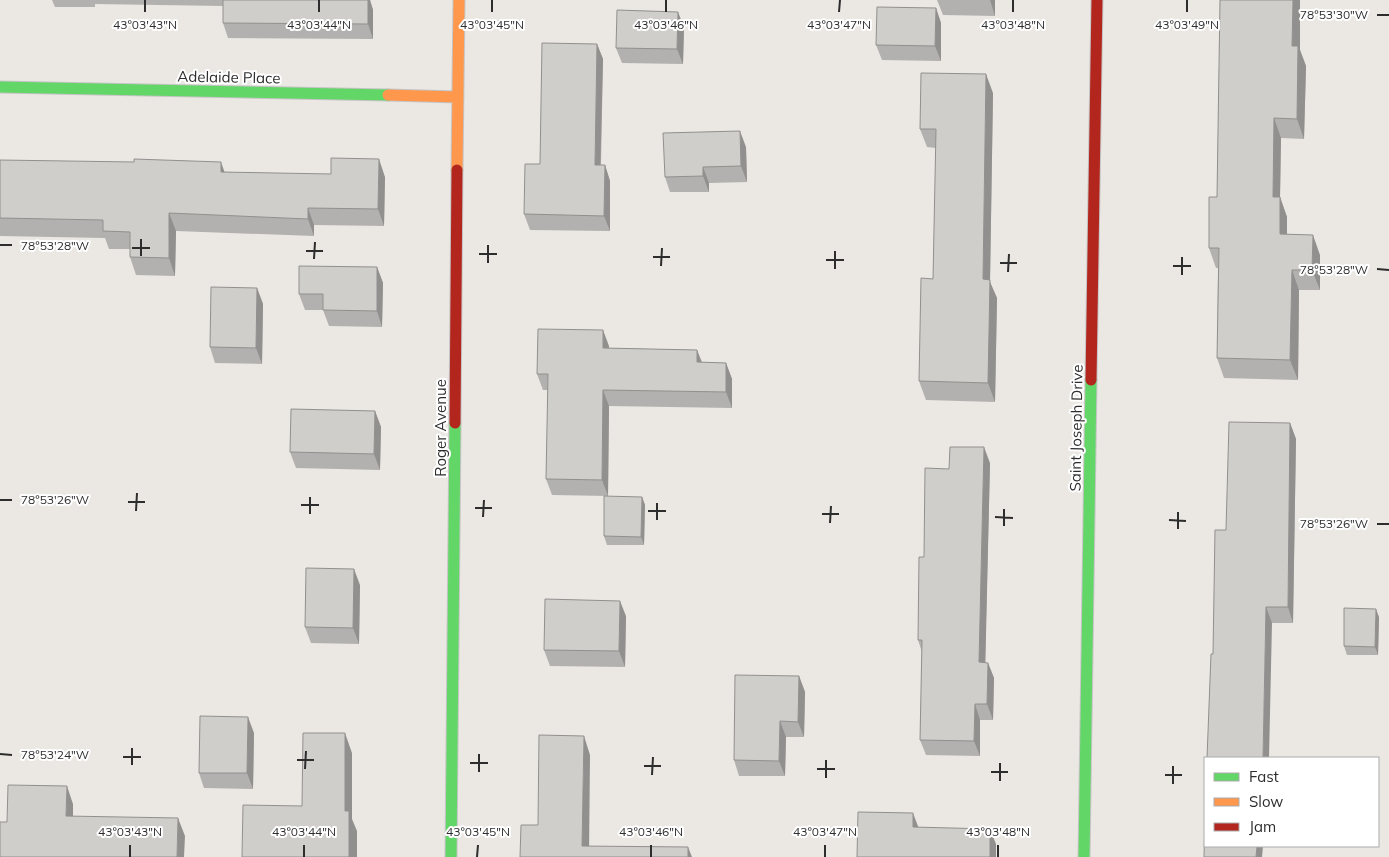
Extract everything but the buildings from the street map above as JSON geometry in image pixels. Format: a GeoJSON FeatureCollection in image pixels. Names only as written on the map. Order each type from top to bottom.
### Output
{"type":"FeatureCollection","features":[{"type":"Feature","properties":{"kind":"street","name":"Roger Avenue"},"geometry":{"type":"LineString","coordinates":[[451,857],[459,0]]}},
{"type":"Feature","properties":{"kind":"street","name":"Saint Joseph Drive"},"geometry":{"type":"LineString","coordinates":[[1084,857],[1098,0]]}},
{"type":"Feature","properties":{"kind":"street","name":"Adelaide Place"},"geometry":{"type":"LineString","coordinates":[[0,87],[458,97]]}},
{"type":"Feature","properties":{"kind":"traffic: fast"},"geometry":{"type":"LineString","coordinates":[[0,87],[388,95]]}},
{"type":"Feature","properties":{"kind":"traffic: fast"},"geometry":{"type":"LineString","coordinates":[[1084,857],[1091,380]]}},
{"type":"Feature","properties":{"kind":"traffic: fast"},"geometry":{"type":"LineString","coordinates":[[451,857],[455,423]]}},
{"type":"Feature","properties":{"kind":"traffic: slow"},"geometry":{"type":"LineString","coordinates":[[457,170],[459,0]]}},
{"type":"Feature","properties":{"kind":"traffic: slow"},"geometry":{"type":"LineString","coordinates":[[388,95],[458,97]]}},
{"type":"Feature","properties":{"kind":"traffic: jam"},"geometry":{"type":"LineString","coordinates":[[1091,380],[1097,0]]}},
{"type":"Feature","properties":{"kind":"traffic: jam"},"geometry":{"type":"LineString","coordinates":[[455,423],[457,170]]}}]}
